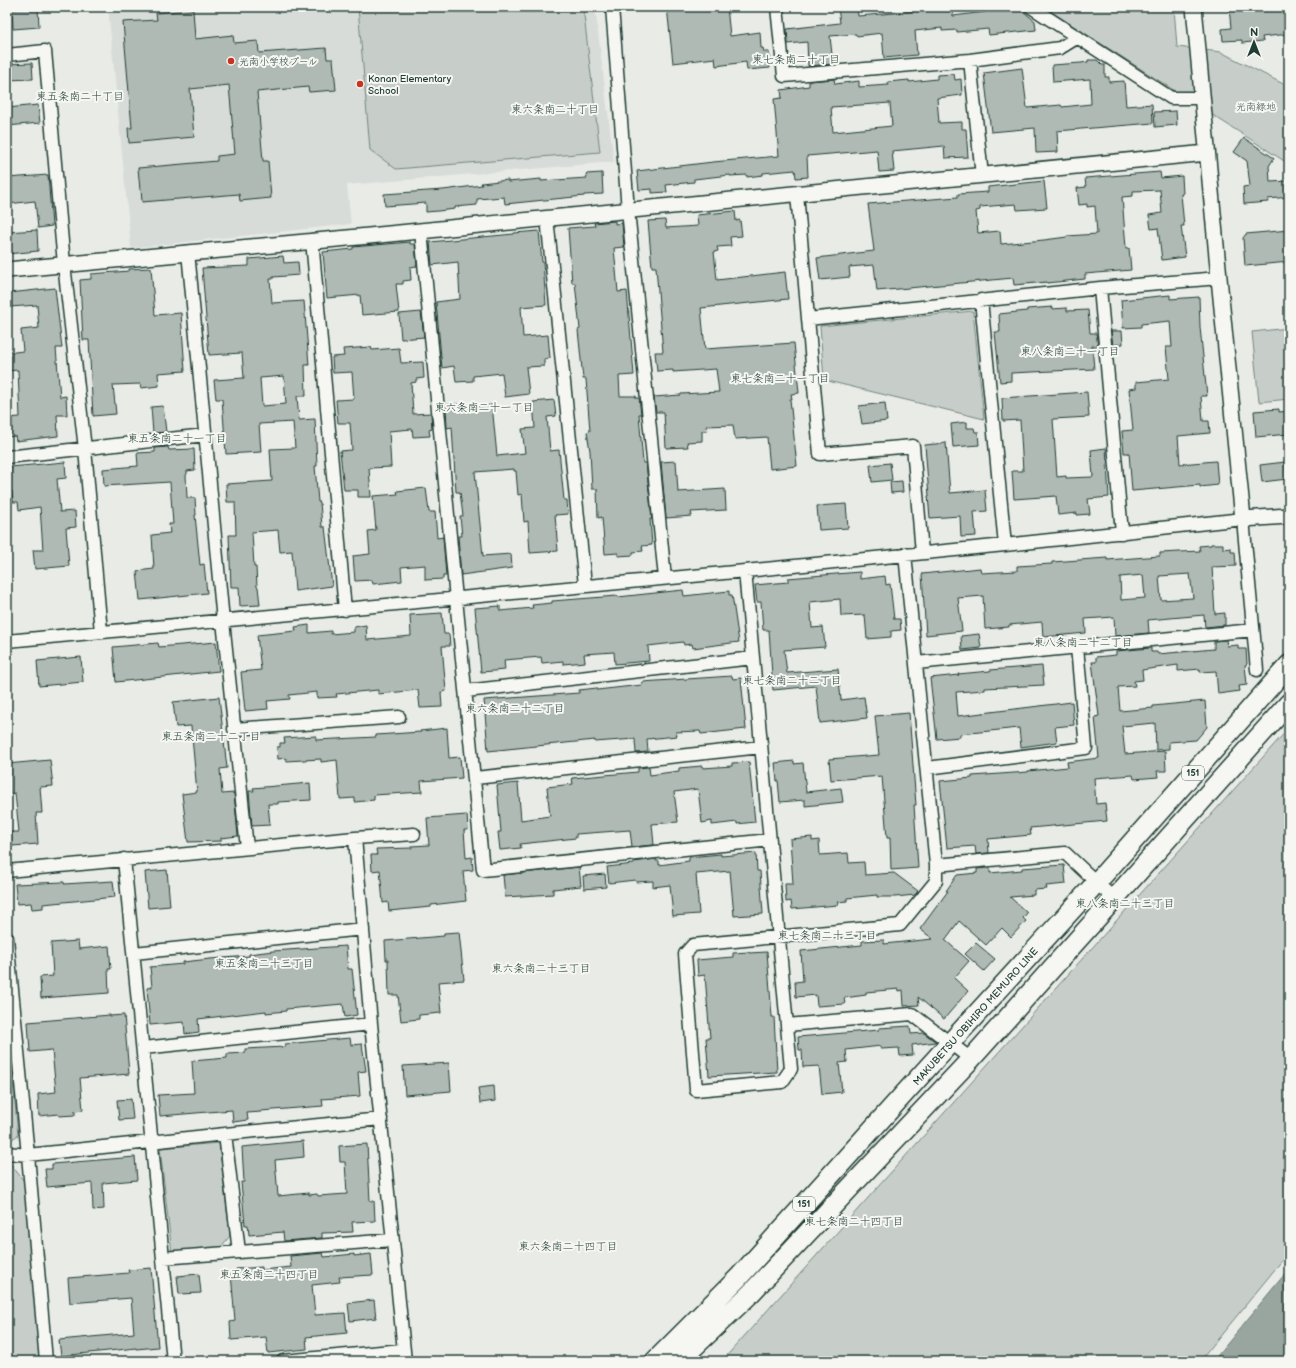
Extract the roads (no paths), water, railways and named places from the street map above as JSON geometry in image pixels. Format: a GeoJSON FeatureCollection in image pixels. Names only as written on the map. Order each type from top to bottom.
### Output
{"type":"FeatureCollection","features":[{"type":"Feature","properties":{"kind":"main road","name":"MAKUBETSU OBIHIRO MEMURO LINE"},"geometry":{"type":"LineString","coordinates":[[655,1361],[738,1278],[1097,882],[1289,665]]}},
{"type":"Feature","properties":{"kind":"main road","name":"151"},"geometry":{"type":"LineString","coordinates":[[679,1361],[749,1295],[971,1059],[1113,898],[1289,703]]}},
{"type":"Feature","properties":{"kind":"street"},"geometry":{"type":"LineString","coordinates":[[612,7],[628,210],[665,578]]}},
{"type":"Feature","properties":{"kind":"street"},"geometry":{"type":"LineString","coordinates":[[777,7],[784,76],[970,60],[1060,48],[1078,38]]}},
{"type":"Feature","properties":{"kind":"street"},"geometry":{"type":"LineString","coordinates":[[1031,7],[1171,98],[1202,98]]}},
{"type":"Feature","properties":{"kind":"street"},"geometry":{"type":"LineString","coordinates":[[1194,7],[1257,670]]}},
{"type":"Feature","properties":{"kind":"street"},"geometry":{"type":"LineString","coordinates":[[7,55],[45,51],[64,264],[85,448],[101,632]]}},
{"type":"Feature","properties":{"kind":"street"},"geometry":{"type":"LineString","coordinates":[[970,60],[982,176]]}},
{"type":"Feature","properties":{"kind":"street"},"geometry":{"type":"LineString","coordinates":[[7,270],[1207,153]]}},
{"type":"Feature","properties":{"kind":"street"},"geometry":{"type":"LineString","coordinates":[[797,194],[820,454],[913,446],[922,553]]}},
{"type":"Feature","properties":{"kind":"street"},"geometry":{"type":"LineString","coordinates":[[547,218],[585,586]]}},
{"type":"Feature","properties":{"kind":"street"},"geometry":{"type":"LineString","coordinates":[[421,230],[483,870],[770,840]]}},
{"type":"Feature","properties":{"kind":"street"},"geometry":{"type":"LineString","coordinates":[[312,240],[345,610]]}},
{"type":"Feature","properties":{"kind":"street"},"geometry":{"type":"LineString","coordinates":[[188,252],[223,621],[247,848]]}},
{"type":"Feature","properties":{"kind":"street"},"geometry":{"type":"LineString","coordinates":[[808,319],[1100,288],[1219,278]]}},
{"type":"Feature","properties":{"kind":"street"},"geometry":{"type":"LineString","coordinates":[[1100,288],[1122,533]]}},
{"type":"Feature","properties":{"kind":"street"},"geometry":{"type":"LineString","coordinates":[[981,300],[1005,545]]}},
{"type":"Feature","properties":{"kind":"street"},"geometry":{"type":"LineString","coordinates":[[7,457],[205,435]]}},
{"type":"Feature","properties":{"kind":"street"},"geometry":{"type":"LineString","coordinates":[[7,641],[745,571],[1122,533],[1243,519],[1289,516]]}},
{"type":"Feature","properties":{"kind":"street"},"geometry":{"type":"LineString","coordinates":[[745,571],[761,747],[770,840],[779,937],[791,1069],[782,1082],[696,1090],[685,954],[693,945],[779,937],[900,925],[936,881],[936,865],[927,768],[905,554]]}},
{"type":"Feature","properties":{"kind":"street"},"geometry":{"type":"LineString","coordinates":[[916,664],[1253,630]]}},
{"type":"Feature","properties":{"kind":"street"},"geometry":{"type":"LineString","coordinates":[[927,768],[1086,748],[1077,647]]}},
{"type":"Feature","properties":{"kind":"street"},"geometry":{"type":"LineString","coordinates":[[466,691],[753,658]]}},
{"type":"Feature","properties":{"kind":"street"},"geometry":{"type":"LineString","coordinates":[[234,729],[400,717]]}},
{"type":"Feature","properties":{"kind":"street"},"geometry":{"type":"LineString","coordinates":[[475,778],[761,747]]}},
{"type":"Feature","properties":{"kind":"street"},"geometry":{"type":"LineString","coordinates":[[7,871],[355,838],[414,834]]}},
{"type":"Feature","properties":{"kind":"street"},"geometry":{"type":"LineString","coordinates":[[283,1361],[404,1355],[371,1024],[355,838]]}},
{"type":"Feature","properties":{"kind":"street"},"geometry":{"type":"LineString","coordinates":[[936,865],[1064,853],[1113,898]]}},
{"type":"Feature","properties":{"kind":"street"},"geometry":{"type":"LineString","coordinates":[[124,859],[173,1361]]}},
{"type":"Feature","properties":{"kind":"street"},"geometry":{"type":"LineString","coordinates":[[134,953],[363,929]]}},
{"type":"Feature","properties":{"kind":"street"},"geometry":{"type":"LineString","coordinates":[[7,938],[46,1361]]}},
{"type":"Feature","properties":{"kind":"street"},"geometry":{"type":"LineString","coordinates":[[787,1025],[912,1014],[971,1059]]}},
{"type":"Feature","properties":{"kind":"street"},"geometry":{"type":"LineString","coordinates":[[143,1048],[371,1024]]}},
{"type":"Feature","properties":{"kind":"street"},"geometry":{"type":"LineString","coordinates":[[7,1154],[28,1155],[381,1119]]}},
{"type":"Feature","properties":{"kind":"street"},"geometry":{"type":"LineString","coordinates":[[225,1134],[239,1252]]}},
{"type":"Feature","properties":{"kind":"street"},"geometry":{"type":"LineString","coordinates":[[163,1258],[392,1240]]}},
{"type":"Feature","properties":{"kind":"place","name":"光南小学校プール"},"geometry":{"type":"Point","coordinates":[231,61]}},
{"type":"Feature","properties":{"kind":"place","name":"Konan Elementary School"},"geometry":{"type":"Point","coordinates":[360,84]}},
{"type":"Feature","properties":{"kind":"district","name":"東七条南二十丁目"},"geometry":{"type":"Point","coordinates":[796,59]}},
{"type":"Feature","properties":{"kind":"district","name":"東五条南二十丁目"},"geometry":{"type":"Point","coordinates":[80,96]}},
{"type":"Feature","properties":{"kind":"district","name":"東六条南二十丁目"},"geometry":{"type":"Point","coordinates":[555,109]}},
{"type":"Feature","properties":{"kind":"district","name":"東八条南二十一丁目"},"geometry":{"type":"Point","coordinates":[1070,351]}},
{"type":"Feature","properties":{"kind":"district","name":"東七条南二十一丁目"},"geometry":{"type":"Point","coordinates":[780,378]}},
{"type":"Feature","properties":{"kind":"district","name":"東六条南二十一丁目"},"geometry":{"type":"Point","coordinates":[484,407]}},
{"type":"Feature","properties":{"kind":"district","name":"東五条南二十一丁目"},"geometry":{"type":"Point","coordinates":[177,438]}},
{"type":"Feature","properties":{"kind":"district","name":"東八条南二十二丁目"},"geometry":{"type":"Point","coordinates":[1083,642]}},
{"type":"Feature","properties":{"kind":"district","name":"東七条南二十二丁目"},"geometry":{"type":"Point","coordinates":[792,680]}},
{"type":"Feature","properties":{"kind":"district","name":"東六条南二十二丁目"},"geometry":{"type":"Point","coordinates":[515,708]}},
{"type":"Feature","properties":{"kind":"district","name":"東五条南二十二丁目"},"geometry":{"type":"Point","coordinates":[211,736]}},
{"type":"Feature","properties":{"kind":"district","name":"東八条南二十三丁目"},"geometry":{"type":"Point","coordinates":[1125,903]}},
{"type":"Feature","properties":{"kind":"district","name":"東七条南二十三丁目"},"geometry":{"type":"Point","coordinates":[827,935]}},
{"type":"Feature","properties":{"kind":"district","name":"東五条南二十三丁目"},"geometry":{"type":"Point","coordinates":[264,963]}},
{"type":"Feature","properties":{"kind":"district","name":"東六条南二十三丁目"},"geometry":{"type":"Point","coordinates":[541,968]}},
{"type":"Feature","properties":{"kind":"district","name":"東七条南二十四丁目"},"geometry":{"type":"Point","coordinates":[854,1221]}},
{"type":"Feature","properties":{"kind":"district","name":"東六条南二十四丁目"},"geometry":{"type":"Point","coordinates":[568,1246]}},
{"type":"Feature","properties":{"kind":"district","name":"東五条南二十四丁目"},"geometry":{"type":"Point","coordinates":[269,1274]}},
{"type":"Feature","properties":{"kind":"park label","name":"光南緑地"},"geometry":{"type":"Point","coordinates":[1256,106]}}]}
